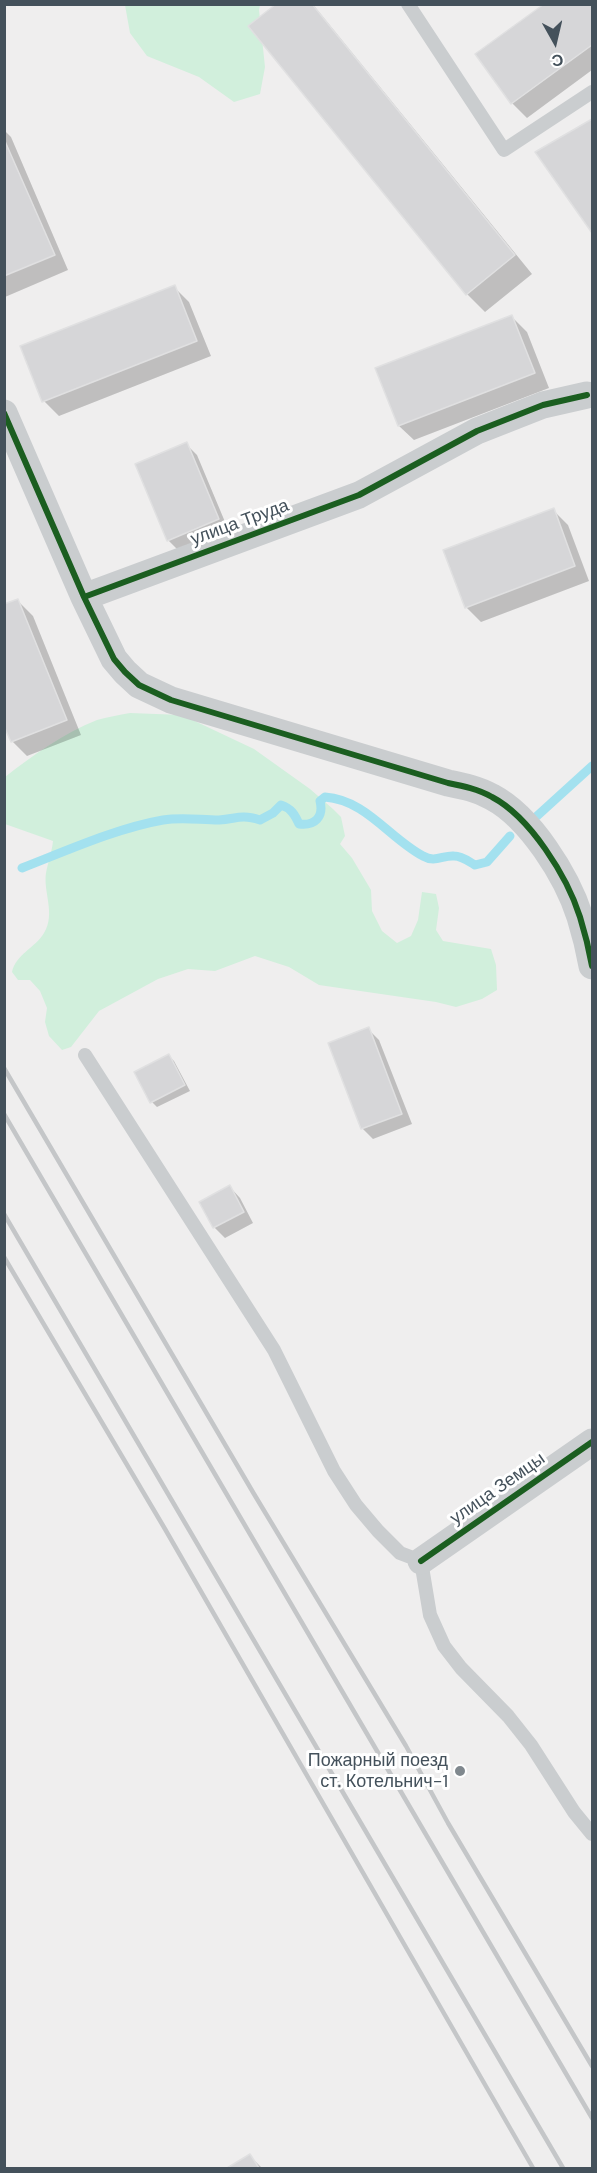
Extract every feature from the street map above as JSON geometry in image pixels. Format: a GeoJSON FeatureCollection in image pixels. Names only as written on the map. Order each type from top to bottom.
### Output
{"type":"FeatureCollection","features":[{"type":"Feature","properties":{"kind":"street","name":"улица Труда"},"geometry":{"type":"LineString","coordinates":[[84,597],[359,495],[477,430],[543,405],[590,396]]}},
{"type":"Feature","properties":{"kind":"street"},"geometry":{"type":"LineString","coordinates":[[4,413],[84,597],[114,658],[139,685],[171,700],[448,783],[472,788],[504,804],[527,826],[557,867],[580,915],[592,966]]}},
{"type":"Feature","properties":{"kind":"street","name":"улица Земцы"},"geometry":{"type":"LineString","coordinates":[[421,1561],[592,1442]]}},
{"type":"Feature","properties":{"kind":"lane"},"geometry":{"type":"LineString","coordinates":[[408,4],[504,150],[592,92]]}},
{"type":"Feature","properties":{"kind":"lane"},"geometry":{"type":"LineString","coordinates":[[85,1055],[274,1350],[334,1471],[350,1496],[378,1531],[400,1553],[421,1561],[430,1616],[444,1646],[461,1668],[508,1716],[531,1745],[573,1812],[592,1834]]}},
{"type":"Feature","properties":{"kind":"green space"},"geometry":{"type":"Polygon","coordinates":[[[125,5],[260,5],[265,67],[260,94],[234,102],[199,77],[147,56],[130,33],[125,5]]]}},
{"type":"Feature","properties":{"kind":"green space"},"geometry":{"type":"Polygon","coordinates":[[[130,713],[182,715],[254,749],[310,789],[341,817],[345,836],[340,844],[352,858],[371,890],[372,911],[382,931],[397,943],[411,936],[418,920],[422,892],[436,894],[439,908],[436,930],[443,941],[491,949],[496,965],[497,990],[482,999],[456,1007],[319,985],[289,967],[255,956],[215,971],[188,969],[158,979],[99,1011],[71,1047],[62,1050],[49,1036],[45,1022],[47,1008],[40,991],[30,980],[18,980],[12,972],[17,960],[40,938],[47,926],[49,911],[46,873],[53,841],[5,824],[5,777],[73,731],[97,720],[130,713]]]}},
{"type":"Feature","properties":{"kind":"building"},"geometry":{"type":"Polygon","coordinates":[[[276,4],[312,4],[515,255],[466,295],[248,26],[276,4]]]}},
{"type":"Feature","properties":{"kind":"building"},"geometry":{"type":"Polygon","coordinates":[[[544,4],[592,4],[592,45],[511,104],[475,54],[544,4]]]}},
{"type":"Feature","properties":{"kind":"building"},"geometry":{"type":"Polygon","coordinates":[[[592,119],[592,233],[535,152],[592,119]]]}},
{"type":"Feature","properties":{"kind":"building"},"geometry":{"type":"Polygon","coordinates":[[[4,139],[55,255],[4,276],[4,139]]]}},
{"type":"Feature","properties":{"kind":"building"},"geometry":{"type":"Polygon","coordinates":[[[175,285],[197,341],[42,402],[20,346],[175,285]]]}},
{"type":"Feature","properties":{"kind":"building"},"geometry":{"type":"Polygon","coordinates":[[[512,315],[535,373],[398,426],[375,368],[512,315]]]}},
{"type":"Feature","properties":{"kind":"building"},"geometry":{"type":"Polygon","coordinates":[[[187,442],[219,519],[167,541],[135,464],[187,442]]]}},
{"type":"Feature","properties":{"kind":"building"},"geometry":{"type":"Polygon","coordinates":[[[554,508],[575,566],[465,608],[443,550],[554,508]]]}},
{"type":"Feature","properties":{"kind":"building"},"geometry":{"type":"Polygon","coordinates":[[[18,599],[67,720],[11,742],[4,726],[4,604],[18,599]]]}},
{"type":"Feature","properties":{"kind":"building"},"geometry":{"type":"Polygon","coordinates":[[[369,1027],[402,1114],[361,1129],[328,1043],[369,1027]]]}},
{"type":"Feature","properties":{"kind":"building"},"geometry":{"type":"Polygon","coordinates":[[[169,1054],[185,1085],[150,1103],[134,1072],[169,1054]]]}},
{"type":"Feature","properties":{"kind":"building"},"geometry":{"type":"Polygon","coordinates":[[[230,1185],[244,1212],[213,1228],[199,1202],[230,1185]]]}},
{"type":"Feature","properties":{"kind":"building"},"geometry":{"type":"Polygon","coordinates":[[[250,2154],[259,2168],[227,2168],[250,2154]]]}},
{"type":"Feature","properties":{"kind":"waterway"},"geometry":{"type":"LineString","coordinates":[[537,816],[592,766]]}},
{"type":"Feature","properties":{"kind":"waterway"},"geometry":{"type":"LineString","coordinates":[[22,868],[110,834],[163,820],[219,820],[243,817],[260,820],[273,813],[281,805],[292,812],[299,824],[310,824],[319,816],[320,801],[325,797],[340,800],[365,812],[427,858],[457,856],[475,865],[487,862],[510,836]]}},
{"type":"Feature","properties":{"kind":"railway"},"geometry":{"type":"LineString","coordinates":[[4,1068],[254,1494],[406,1746],[448,1823],[592,2066]]}},
{"type":"Feature","properties":{"kind":"railway"},"geometry":{"type":"LineString","coordinates":[[4,1114],[592,2118]]}},
{"type":"Feature","properties":{"kind":"railway"},"geometry":{"type":"LineString","coordinates":[[4,1214],[563,2168]]}},
{"type":"Feature","properties":{"kind":"railway"},"geometry":{"type":"LineString","coordinates":[[4,1257],[165,1529],[533,2168]]}},
{"type":"Feature","properties":{"kind":"cycle path"},"geometry":{"type":"LineString","coordinates":[[4,413],[84,597],[359,495],[477,431],[543,405],[587,395]]}},
{"type":"Feature","properties":{"kind":"cycle path"},"geometry":{"type":"LineString","coordinates":[[84,597],[114,659],[139,685],[171,700],[476,790],[506,806],[533,833],[566,884],[580,917],[592,966]]}},
{"type":"Feature","properties":{"kind":"cycle path"},"geometry":{"type":"LineString","coordinates":[[421,1561],[592,1442]]}},
{"type":"Feature","properties":{"kind":"place","name":"Пожарный поезд ст. Котельнич-1"},"geometry":{"type":"Point","coordinates":[460,1771]}}]}
